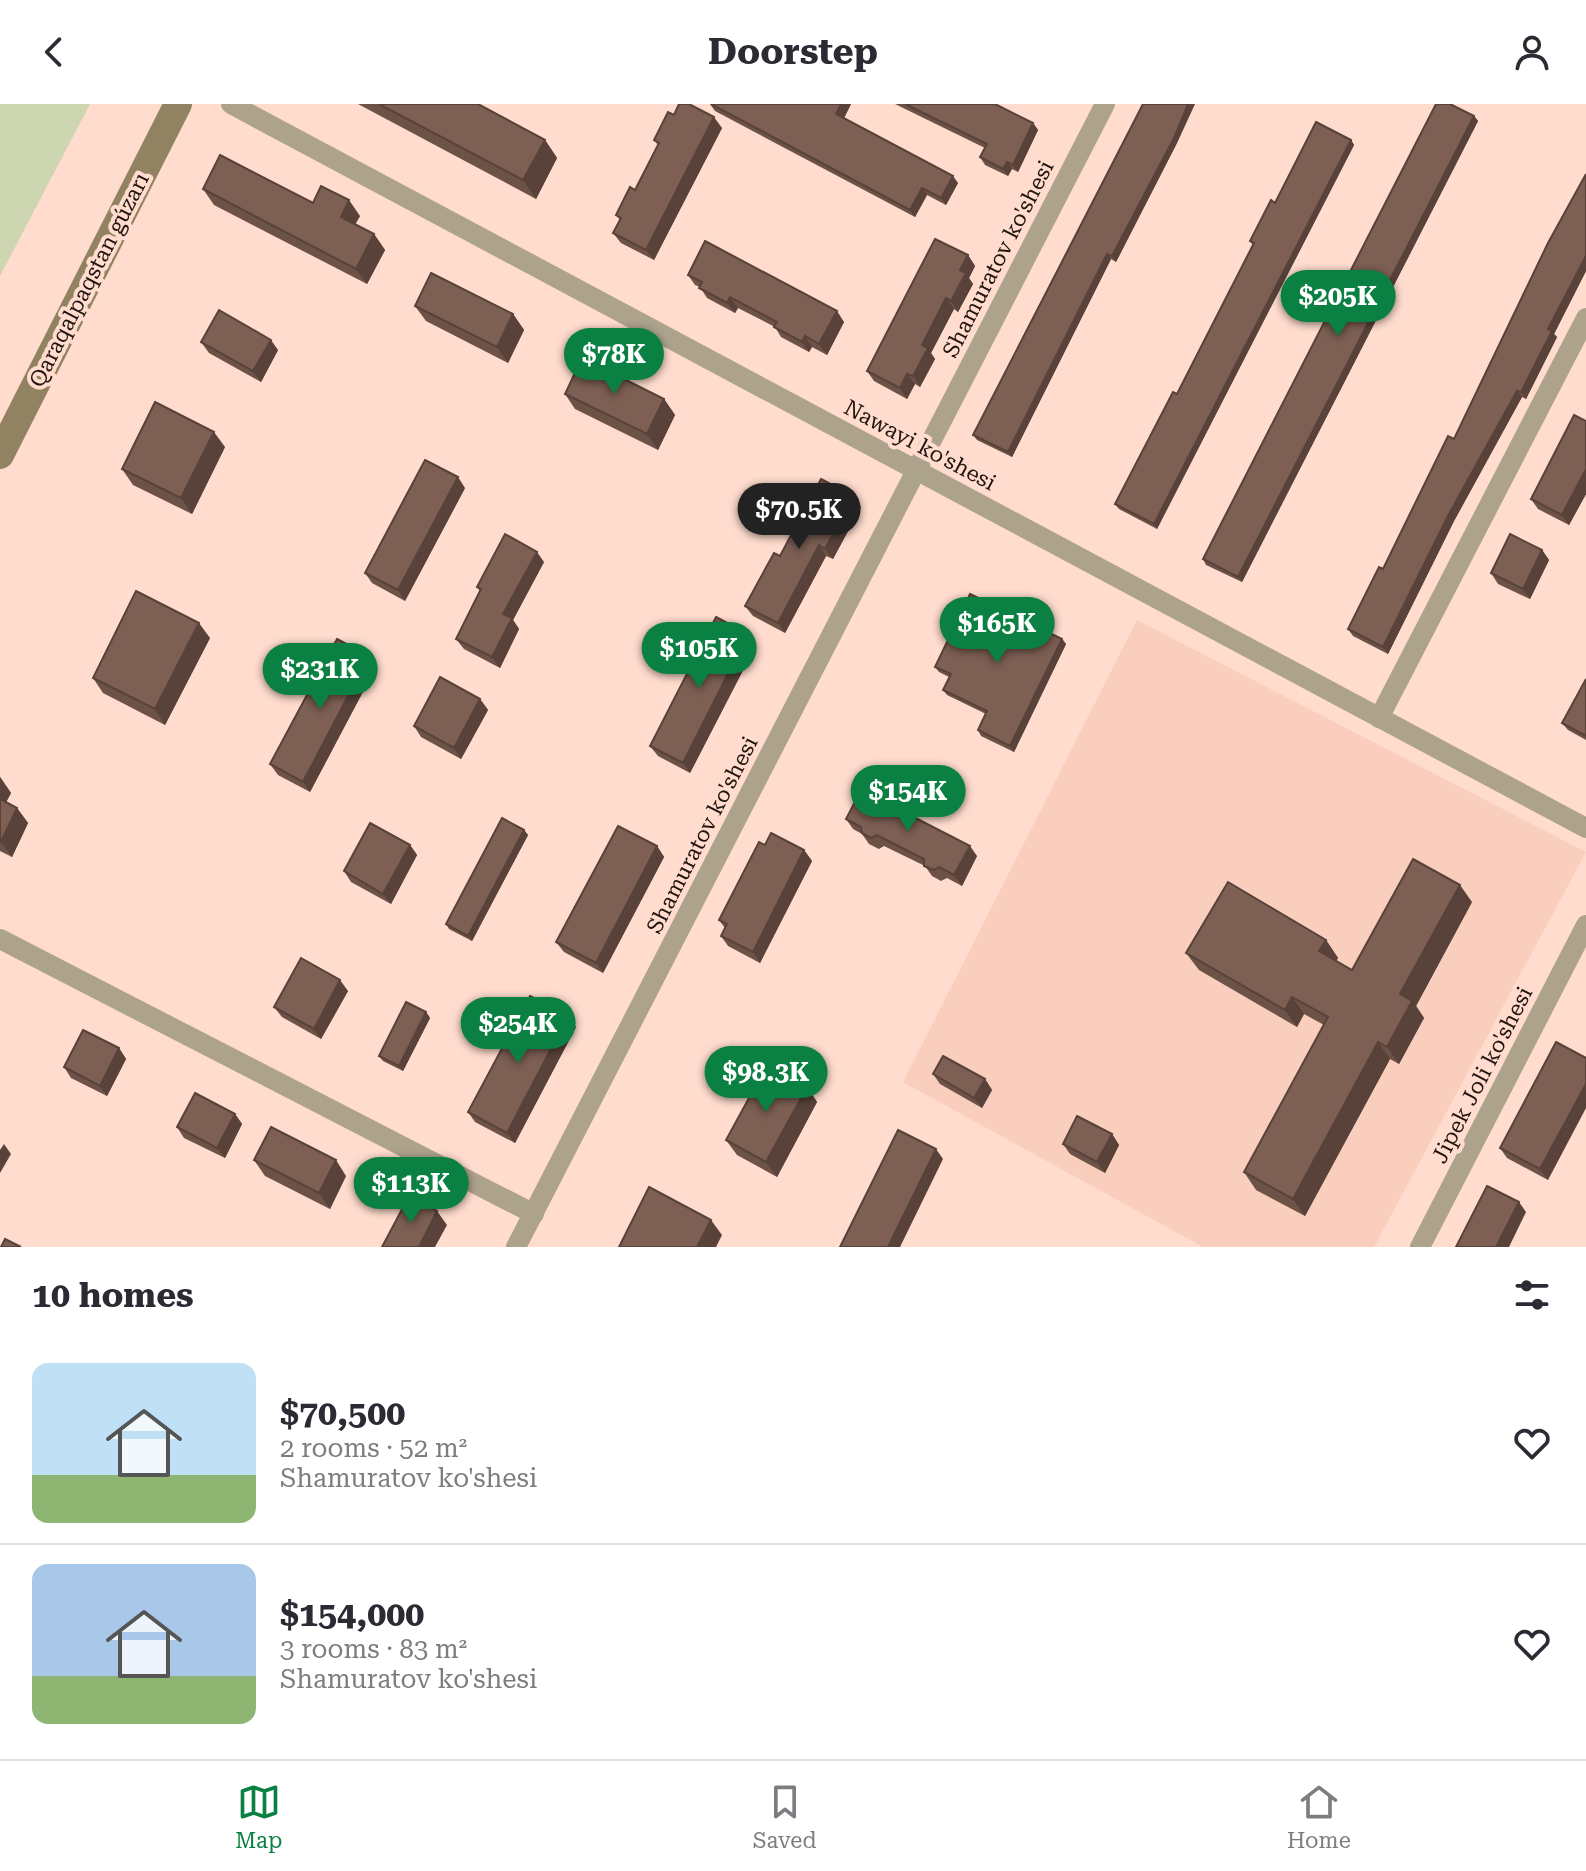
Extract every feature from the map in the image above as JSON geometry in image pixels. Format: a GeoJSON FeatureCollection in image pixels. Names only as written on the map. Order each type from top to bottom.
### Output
{"type":"FeatureCollection","features":[{"type":"Feature","properties":{"kind":"street","name":"Qaraqalpaqstan gúzarı"},"geometry":{"type":"LineString","coordinates":[[0,455],[178,104]]}},
{"type":"Feature","properties":{"kind":"street","name":"Nawayi ko'shesi"},"geometry":{"type":"LineString","coordinates":[[231,104],[1586,828]]}},
{"type":"Feature","properties":{"kind":"street","name":"Shamuratov ko'shesi"},"geometry":{"type":"LineString","coordinates":[[516,1247],[1105,104]]}},
{"type":"Feature","properties":{"kind":"street"},"geometry":{"type":"LineString","coordinates":[[1379,718],[1586,318]]}},
{"type":"Feature","properties":{"kind":"street","name":"Jipek Joli ko'shesi"},"geometry":{"type":"LineString","coordinates":[[1420,1247],[1586,925]]}},
{"type":"Feature","properties":{"kind":"street"},"geometry":{"type":"LineString","coordinates":[[0,939],[534,1214]]}},
{"type":"Feature","properties":{"kind":"shaded area"},"geometry":{"type":"Polygon","coordinates":[[[1137,620],[1586,852],[1374,1247],[1203,1247],[903,1082],[1137,620]]]}},
{"type":"Feature","properties":{"kind":"green space"},"geometry":{"type":"Polygon","coordinates":[[[0,104],[90,104],[0,276],[0,104]]]}},
{"type":"Feature","properties":{"kind":"building"},"geometry":{"type":"Polygon","coordinates":[[[379,104],[478,104],[545,140],[523,180],[379,104]]]}},
{"type":"Feature","properties":{"kind":"building"},"geometry":{"type":"Polygon","coordinates":[[[679,104],[689,104],[714,117],[646,250],[613,233],[621,218],[616,215],[630,187],[635,190],[659,143],[654,140],[668,112],[674,115],[679,104]]]}},
{"type":"Feature","properties":{"kind":"building"},"geometry":{"type":"Polygon","coordinates":[[[711,104],[841,104],[836,114],[953,176],[941,198],[922,188],[910,210],[711,104]]]}},
{"type":"Feature","properties":{"kind":"building"},"geometry":{"type":"Polygon","coordinates":[[[905,104],[995,104],[1033,123],[1013,165],[1007,162],[1003,169],[980,157],[987,144],[905,104]]]}},
{"type":"Feature","properties":{"kind":"building"},"geometry":{"type":"Polygon","coordinates":[[[1143,104],[1188,104],[1175,136],[1112,256],[1107,254],[1008,452],[973,435],[1143,104]]]}},
{"type":"Feature","properties":{"kind":"building"},"geometry":{"type":"Polygon","coordinates":[[[1436,104],[1450,104],[1474,116],[1238,577],[1203,559],[1436,104]]]}},
{"type":"Feature","properties":{"kind":"building"},"geometry":{"type":"Polygon","coordinates":[[[1316,122],[1351,140],[1154,524],[1115,504],[1173,392],[1177,394],[1254,243],[1250,241],[1271,200],[1275,203],[1316,122]]]}},
{"type":"Feature","properties":{"kind":"building"},"geometry":{"type":"Polygon","coordinates":[[[220,155],[313,203],[321,186],[349,200],[341,217],[374,234],[356,269],[203,189],[220,155]]]}},
{"type":"Feature","properties":{"kind":"building"},"geometry":{"type":"Polygon","coordinates":[[[1586,174],[1586,256],[1548,329],[1552,331],[1521,392],[1517,391],[1449,514],[1383,647],[1348,629],[1379,567],[1383,569],[1448,436],[1454,439],[1548,243],[1586,174]]]}},
{"type":"Feature","properties":{"kind":"building"},"geometry":{"type":"Polygon","coordinates":[[[935,239],[968,255],[960,270],[966,273],[951,301],[946,298],[922,345],[928,348],[913,376],[907,374],[900,388],[867,371],[935,239]]]}},
{"type":"Feature","properties":{"kind":"building"},"geometry":{"type":"Polygon","coordinates":[[[705,241],[837,311],[819,344],[805,336],[802,342],[774,327],[777,322],[730,297],[727,303],[699,288],[702,282],[688,275],[705,241]]]}},
{"type":"Feature","properties":{"kind":"building"},"geometry":{"type":"Polygon","coordinates":[[[431,273],[513,314],[497,347],[415,306],[431,273]]]}},
{"type":"Feature","properties":{"kind":"building"},"geometry":{"type":"Polygon","coordinates":[[[219,310],[271,340],[253,371],[201,342],[219,310]]]}},
{"type":"Feature","properties":{"kind":"building"},"geometry":{"type":"Polygon","coordinates":[[[582,358],[664,399],[647,434],[565,394],[582,358]]]}},
{"type":"Feature","properties":{"kind":"building"},"geometry":{"type":"Polygon","coordinates":[[[155,402],[214,432],[181,498],[122,469],[155,402]]]}},
{"type":"Feature","properties":{"kind":"building"},"geometry":{"type":"Polygon","coordinates":[[[1574,415],[1586,421],[1586,469],[1562,515],[1531,499],[1574,415]]]}},
{"type":"Feature","properties":{"kind":"building"},"geometry":{"type":"Polygon","coordinates":[[[425,460],[458,477],[398,590],[365,573],[425,460]]]}},
{"type":"Feature","properties":{"kind":"building"},"geometry":{"type":"Polygon","coordinates":[[[821,479],[853,496],[825,549],[819,545],[778,623],[745,606],[774,553],[780,556],[821,479]]]}},
{"type":"Feature","properties":{"kind":"building"},"geometry":{"type":"Polygon","coordinates":[[[505,534],[537,552],[503,614],[512,618],[492,657],[456,639],[481,589],[477,587],[505,534]]]}},
{"type":"Feature","properties":{"kind":"building"},"geometry":{"type":"Polygon","coordinates":[[[1510,534],[1542,550],[1523,589],[1491,573],[1510,534]]]}},
{"type":"Feature","properties":{"kind":"building"},"geometry":{"type":"Polygon","coordinates":[[[136,591],[199,623],[155,709],[93,678],[136,591]]]}},
{"type":"Feature","properties":{"kind":"building"},"geometry":{"type":"Polygon","coordinates":[[[970,594],[1062,639],[1010,746],[978,730],[987,711],[943,690],[951,674],[935,667],[970,594]]]}},
{"type":"Feature","properties":{"kind":"building"},"geometry":{"type":"Polygon","coordinates":[[[716,617],[748,634],[683,763],[650,746],[716,617]]]}},
{"type":"Feature","properties":{"kind":"building"},"geometry":{"type":"Polygon","coordinates":[[[337,639],[369,656],[303,782],[270,764],[337,639]]]}},
{"type":"Feature","properties":{"kind":"building"},"geometry":{"type":"Polygon","coordinates":[[[440,677],[480,699],[454,748],[414,726],[440,677]]]}},
{"type":"Feature","properties":{"kind":"building"},"geometry":{"type":"Polygon","coordinates":[[[1586,679],[1586,736],[1562,723],[1586,679]]]}},
{"type":"Feature","properties":{"kind":"building"},"geometry":{"type":"Polygon","coordinates":[[[861,790],[970,846],[954,875],[939,867],[934,870],[924,866],[924,859],[877,835],[871,838],[862,833],[861,827],[846,819],[861,790]]]}},
{"type":"Feature","properties":{"kind":"building"},"geometry":{"type":"Polygon","coordinates":[[[0,799],[17,808],[1,842],[0,841],[0,799]]]}},
{"type":"Feature","properties":{"kind":"building"},"geometry":{"type":"Polygon","coordinates":[[[502,818],[524,830],[468,936],[446,924],[502,818]]]}},
{"type":"Feature","properties":{"kind":"building"},"geometry":{"type":"Polygon","coordinates":[[[370,823],[410,845],[383,894],[344,871],[370,823]]]}},
{"type":"Feature","properties":{"kind":"building"},"geometry":{"type":"Polygon","coordinates":[[[618,826],[657,846],[596,963],[556,942],[618,826]]]}},
{"type":"Feature","properties":{"kind":"building"},"geometry":{"type":"Polygon","coordinates":[[[771,833],[804,850],[753,952],[721,936],[727,924],[719,920],[759,842],[765,845],[771,833]]]}},
{"type":"Feature","properties":{"kind":"building"},"geometry":{"type":"Polygon","coordinates":[[[1413,859],[1460,885],[1400,994],[1412,1001],[1387,1047],[1378,1042],[1293,1199],[1244,1172],[1328,1017],[1292,997],[1285,1010],[1186,953],[1228,882],[1326,940],[1319,951],[1352,970],[1413,859]]]}},
{"type":"Feature","properties":{"kind":"building"},"geometry":{"type":"Polygon","coordinates":[[[301,958],[340,980],[314,1029],[274,1007],[301,958]]]}},
{"type":"Feature","properties":{"kind":"building"},"geometry":{"type":"Polygon","coordinates":[[[530,996],[568,1016],[507,1133],[468,1112],[530,996]]]}},
{"type":"Feature","properties":{"kind":"building"},"geometry":{"type":"Polygon","coordinates":[[[406,1002],[426,1012],[399,1066],[379,1056],[406,1002]]]}},
{"type":"Feature","properties":{"kind":"building"},"geometry":{"type":"Polygon","coordinates":[[[83,1030],[119,1048],[100,1086],[64,1067],[83,1030]]]}},
{"type":"Feature","properties":{"kind":"building"},"geometry":{"type":"Polygon","coordinates":[[[1556,1042],[1586,1058],[1586,1084],[1540,1169],[1500,1148],[1556,1042]]]}},
{"type":"Feature","properties":{"kind":"building"},"geometry":{"type":"Polygon","coordinates":[[[943,1056],[985,1079],[974,1098],[933,1074],[943,1056]]]}},
{"type":"Feature","properties":{"kind":"building"},"geometry":{"type":"Polygon","coordinates":[[[767,1065],[807,1087],[766,1162],[726,1140],[767,1065]]]}},
{"type":"Feature","properties":{"kind":"building"},"geometry":{"type":"Polygon","coordinates":[[[195,1093],[235,1114],[217,1148],[177,1127],[195,1093]]]}},
{"type":"Feature","properties":{"kind":"building"},"geometry":{"type":"Polygon","coordinates":[[[1077,1116],[1112,1134],[1097,1162],[1063,1144],[1077,1116]]]}},
{"type":"Feature","properties":{"kind":"building"},"geometry":{"type":"Polygon","coordinates":[[[271,1127],[336,1160],[319,1193],[254,1160],[271,1127]]]}},
{"type":"Feature","properties":{"kind":"building"},"geometry":{"type":"Polygon","coordinates":[[[898,1130],[936,1149],[888,1247],[840,1247],[898,1130]]]}},
{"type":"Feature","properties":{"kind":"building"},"geometry":{"type":"Polygon","coordinates":[[[1487,1186],[1519,1202],[1496,1247],[1456,1247],[1487,1186]]]}},
{"type":"Feature","properties":{"kind":"building"},"geometry":{"type":"Polygon","coordinates":[[[649,1187],[711,1220],[697,1247],[619,1247],[649,1187]]]}},
{"type":"Feature","properties":{"kind":"building"},"geometry":{"type":"Polygon","coordinates":[[[409,1196],[437,1211],[419,1247],[382,1247],[409,1196]]]}},
{"type":"Feature","properties":{"kind":"building"},"geometry":{"type":"Polygon","coordinates":[[[5,1239],[21,1247],[1,1247],[5,1239]]]}}]}
